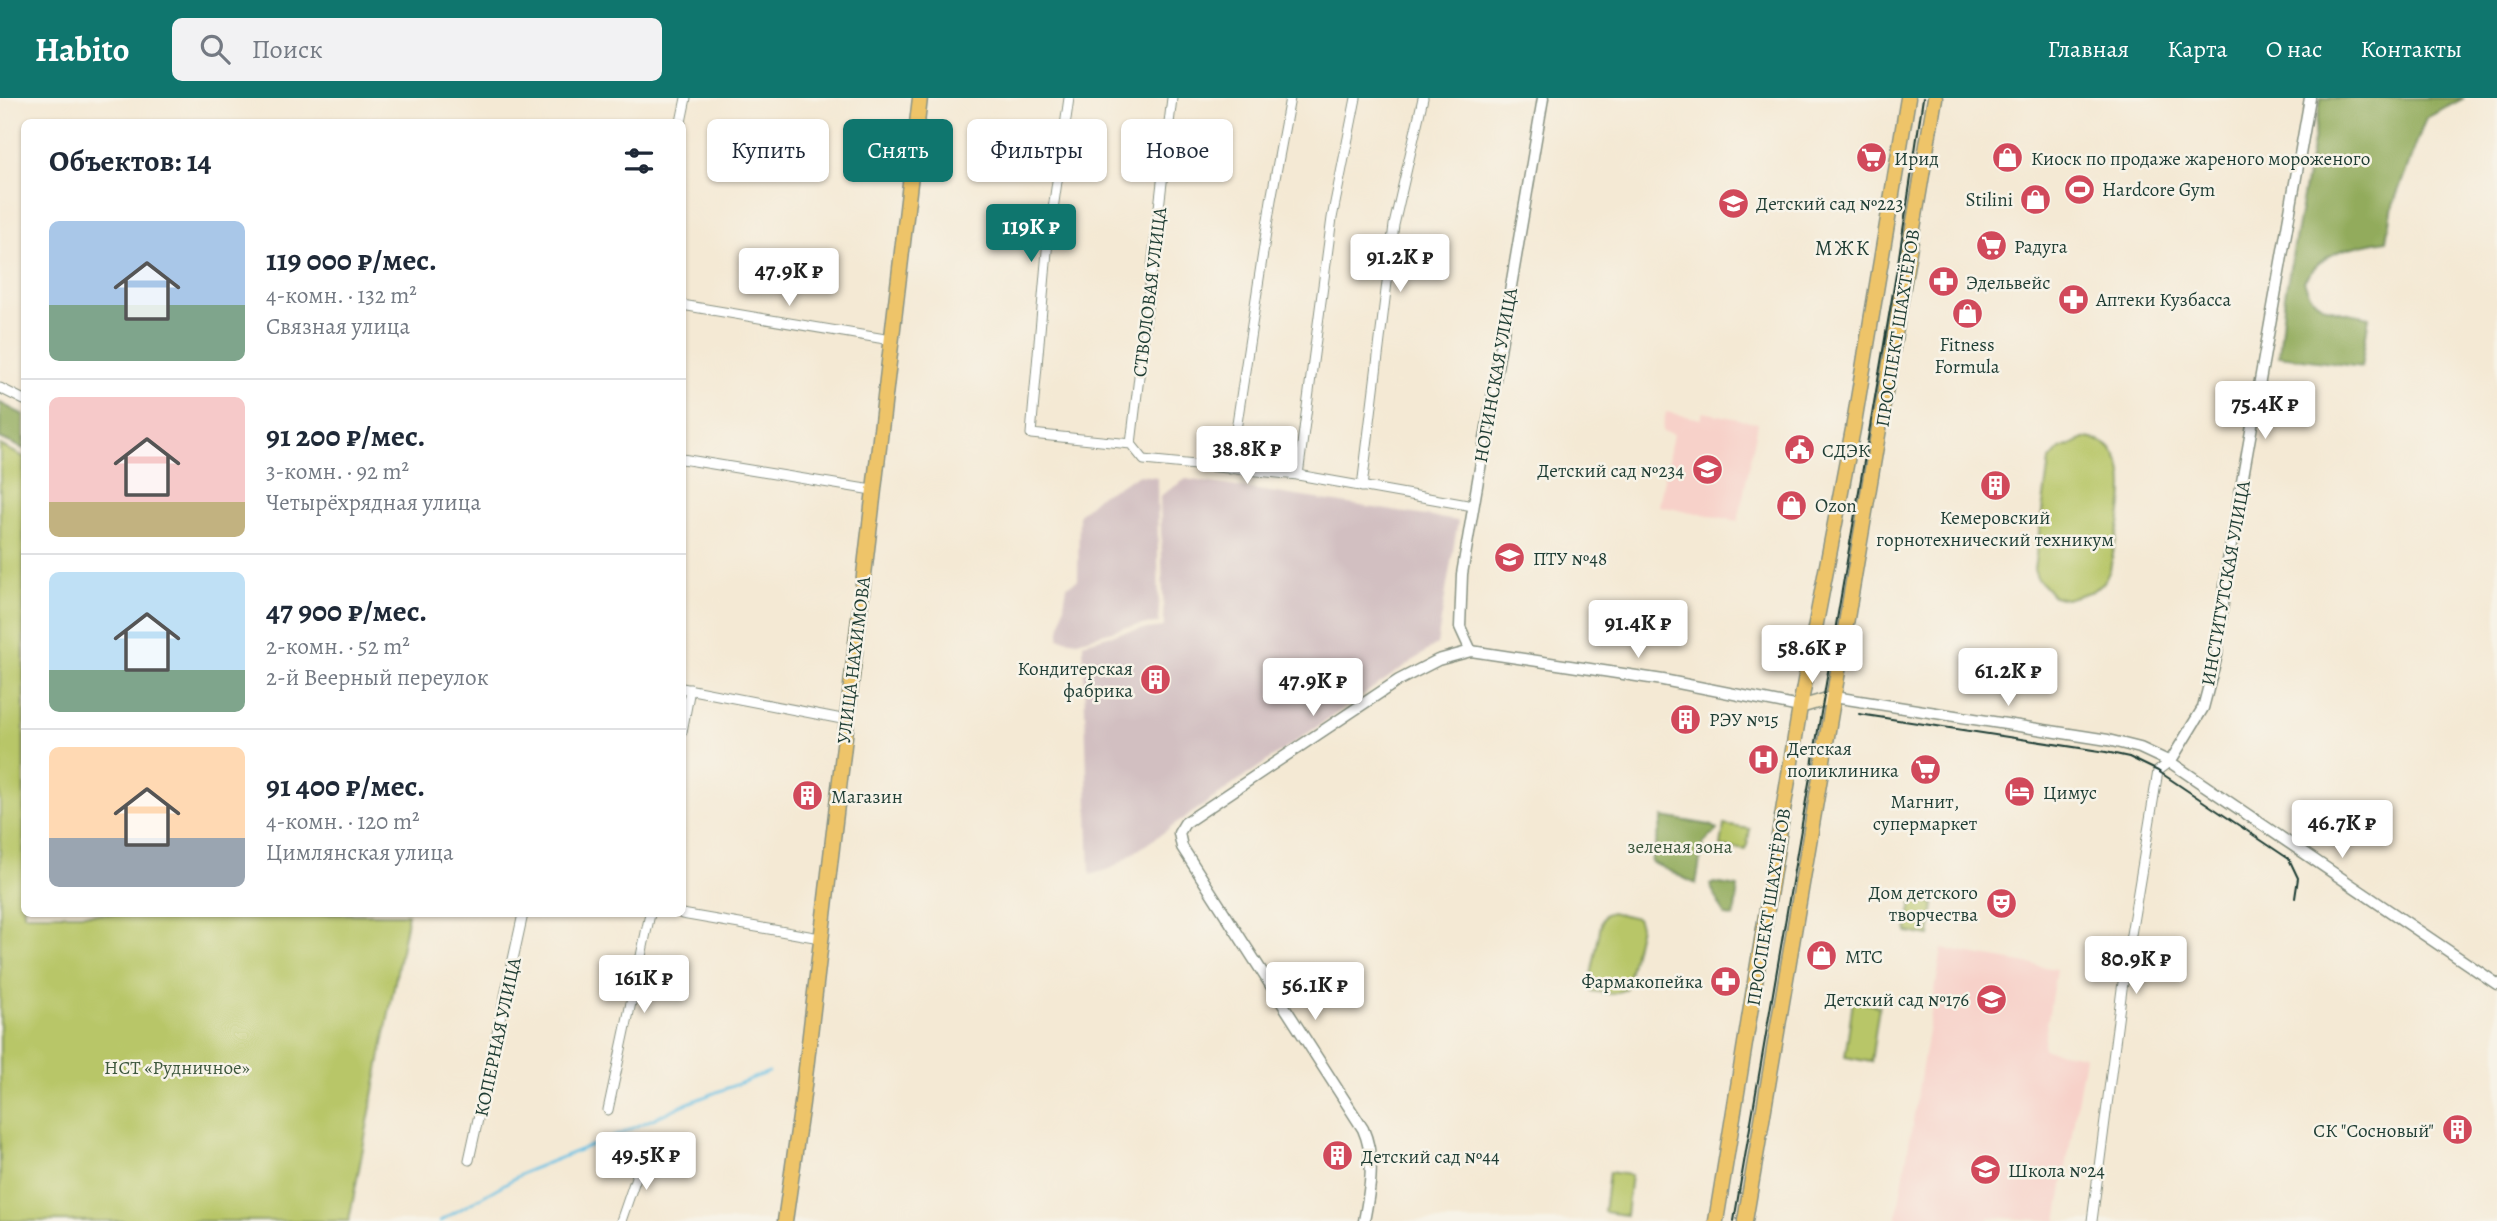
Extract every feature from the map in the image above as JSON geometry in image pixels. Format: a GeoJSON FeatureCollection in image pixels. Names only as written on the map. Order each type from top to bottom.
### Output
{"type":"FeatureCollection","features":[{"type":"Feature","properties":{"kind":"main road","name":"ПРОСПЕКТ ШАХТЁРОВ"},"geometry":{"type":"LineString","coordinates":[[1716,1221],[1800,707],[1853,429],[1908,98]]}},
{"type":"Feature","properties":{"kind":"main road","name":"ПРОСПЕКТ ШАХТЁРОВ"},"geometry":{"type":"LineString","coordinates":[[1745,1221],[1935,98]]}},
{"type":"Feature","properties":{"kind":"main road","name":"УЛИЦА НАХИМОВА"},"geometry":{"type":"LineString","coordinates":[[785,1221],[847,720],[916,99]]}},
{"type":"Feature","properties":{"kind":"main road"},"geometry":{"type":"LineString","coordinates":[[1800,707],[1833,697]]}},
{"type":"Feature","properties":{"kind":"street"},"geometry":{"type":"LineString","coordinates":[[682,119],[686,98]]}},
{"type":"Feature","properties":{"kind":"street"},"geometry":{"type":"LineString","coordinates":[[1069,98],[1047,251],[1031,434],[1131,444],[1144,460],[1298,475],[1473,506]]}},
{"type":"Feature","properties":{"kind":"street","name":"СТВОЛОВАЯ УЛИЦА"},"geometry":{"type":"LineString","coordinates":[[1131,444],[1172,98]]}},
{"type":"Feature","properties":{"kind":"street"},"geometry":{"type":"LineString","coordinates":[[1230,469],[1270,200],[1290,98]]}},
{"type":"Feature","properties":{"kind":"street"},"geometry":{"type":"LineString","coordinates":[[1298,475],[1332,218],[1356,98]]}},
{"type":"Feature","properties":{"kind":"street"},"geometry":{"type":"LineString","coordinates":[[1362,487],[1394,225],[1423,98]]}},
{"type":"Feature","properties":{"kind":"street","name":"НОГИНСКАЯ УЛИЦА"},"geometry":{"type":"LineString","coordinates":[[1471,650],[1460,627],[1459,614],[1473,506],[1543,98]]}},
{"type":"Feature","properties":{"kind":"street","name":"ИНСТИТУТСКАЯ УЛИЦА"},"geometry":{"type":"LineString","coordinates":[[2092,1221],[2122,989],[2158,771],[2170,762],[2191,732],[2203,708],[2217,655],[2228,561],[2310,98]]}},
{"type":"Feature","properties":{"kind":"street"},"geometry":{"type":"LineString","coordinates":[[686,306],[891,340]]}},
{"type":"Feature","properties":{"kind":"street"},"geometry":{"type":"LineString","coordinates":[[0,388],[21,398]]}},
{"type":"Feature","properties":{"kind":"street"},"geometry":{"type":"LineString","coordinates":[[686,460],[873,490]]}},
{"type":"Feature","properties":{"kind":"street"},"geometry":{"type":"LineString","coordinates":[[1364,1221],[1372,1165],[1370,1145],[1363,1129],[1196,871],[1179,840],[1181,828],[1191,818],[1409,674],[1438,660],[1471,650],[1663,680],[1800,707]]}},
{"type":"Feature","properties":{"kind":"street"},"geometry":{"type":"LineString","coordinates":[[686,688],[847,720]]}},
{"type":"Feature","properties":{"kind":"street"},"geometry":{"type":"LineString","coordinates":[[1833,697],[2108,740],[2140,748],[2170,762],[2497,984]]}},
{"type":"Feature","properties":{"kind":"street"},"geometry":{"type":"LineString","coordinates":[[686,915],[820,938]]}},
{"type":"Feature","properties":{"kind":"street","name":"КОПЕРНАЯ УЛИЦА"},"geometry":{"type":"LineString","coordinates":[[469,1160],[522,917]]}},
{"type":"Feature","properties":{"kind":"street"},"geometry":{"type":"LineString","coordinates":[[608,1110],[649,917]]}},
{"type":"Feature","properties":{"kind":"street"},"geometry":{"type":"LineString","coordinates":[[621,1221],[643,1154]]}},
{"type":"Feature","properties":{"kind":"shaded area","name":"Детский сад №234"},"geometry":{"type":"Polygon","coordinates":[[[1666,412],[1701,419],[1703,412],[1758,423],[1738,521],[1659,506],[1673,434],[1662,431],[1666,412]]]}},
{"type":"Feature","properties":{"kind":"shaded area"},"geometry":{"type":"Polygon","coordinates":[[[1139,475],[1157,477],[1159,623],[1126,627],[1077,641],[1059,638],[1067,586],[1078,580],[1079,514],[1099,496],[1139,475]]]}},
{"type":"Feature","properties":{"kind":"shaded area"},"geometry":{"type":"Polygon","coordinates":[[[1186,479],[1458,521],[1437,644],[1112,868],[1090,875],[1083,643],[1123,632],[1164,627],[1160,496],[1186,479]]]}},
{"type":"Feature","properties":{"kind":"shaded area","name":"Школа №24"},"geometry":{"type":"Polygon","coordinates":[[[1942,949],[2056,969],[2043,1049],[2085,1056],[2057,1221],[1989,1217],[1988,1221],[1896,1221],[1942,949]]]}},
{"type":"Feature","properties":{"kind":"green space"},"geometry":{"type":"Polygon","coordinates":[[[2321,98],[2464,98],[2426,118],[2393,205],[2387,240],[2351,247],[2329,256],[2311,271],[2304,281],[2308,291],[2321,305],[2369,317],[2361,367],[2279,356],[2285,295],[2321,98]]]}},
{"type":"Feature","properties":{"kind":"green space"},"geometry":{"type":"Polygon","coordinates":[[[0,403],[21,414],[21,448],[0,438],[0,403]]]}},
{"type":"Feature","properties":{"kind":"green space"},"geometry":{"type":"Polygon","coordinates":[[[2087,438],[2105,444],[2116,456],[2122,472],[2121,513],[2110,570],[2104,582],[2092,591],[2066,599],[2053,596],[2037,578],[2034,570],[2049,461],[2060,449],[2087,438]]]}},
{"type":"Feature","properties":{"kind":"green space","name":"НСТ «Рудничное»"},"geometry":{"type":"Polygon","coordinates":[[[0,445],[21,456],[21,917],[407,917],[349,1221],[0,1221],[0,445]]]}},
{"type":"Feature","properties":{"kind":"green space","name":"зеленая зона"},"geometry":{"type":"Polygon","coordinates":[[[1663,817],[1710,825],[1717,830],[1703,844],[1696,884],[1651,862],[1663,817]]]}},
{"type":"Feature","properties":{"kind":"green space"},"geometry":{"type":"Polygon","coordinates":[[[1724,825],[1750,829],[1746,850],[1721,847],[1724,825]]]}},
{"type":"Feature","properties":{"kind":"green space"},"geometry":{"type":"Polygon","coordinates":[[[1714,883],[1738,887],[1734,917],[1725,916],[1710,885],[1714,883]]]}},
{"type":"Feature","properties":{"kind":"green space"},"geometry":{"type":"Polygon","coordinates":[[[1912,901],[1934,904],[1930,936],[1907,932],[1912,901]]]}},
{"type":"Feature","properties":{"kind":"green space"},"geometry":{"type":"Polygon","coordinates":[[[1611,912],[1637,918],[1640,926],[1626,989],[1613,994],[1592,991],[1589,986],[1602,919],[1605,914],[1611,912]]]}},
{"type":"Feature","properties":{"kind":"green space"},"geometry":{"type":"Polygon","coordinates":[[[1853,1001],[1879,1006],[1871,1062],[1845,1057],[1853,1001]]]}},
{"type":"Feature","properties":{"kind":"green space"},"geometry":{"type":"Polygon","coordinates":[[[1609,1172],[1631,1175],[1626,1215],[1604,1212],[1609,1172]]]}},
{"type":"Feature","properties":{"kind":"waterway"},"geometry":{"type":"LineString","coordinates":[[440,1221],[527,1171],[769,1072]]}},
{"type":"Feature","properties":{"kind":"tram line"},"geometry":{"type":"LineString","coordinates":[[1734,1221],[1899,257],[1923,98]]}},
{"type":"Feature","properties":{"kind":"tram line"},"geometry":{"type":"LineString","coordinates":[[1859,714],[2129,757],[2158,771],[2289,859],[2298,878],[2295,898]]}},
{"type":"Feature","properties":{"kind":"place","name":"Ирид"},"geometry":{"type":"Point","coordinates":[1871,158]}},
{"type":"Feature","properties":{"kind":"place","name":"Киоск по продаже жареного мороженого"},"geometry":{"type":"Point","coordinates":[2008,158]}},
{"type":"Feature","properties":{"kind":"place","name":"Hardcore Gym"},"geometry":{"type":"Point","coordinates":[2079,189]}},
{"type":"Feature","properties":{"kind":"place","name":"Stilini"},"geometry":{"type":"Point","coordinates":[2036,199]}},
{"type":"Feature","properties":{"kind":"place","name":"Детский сад №223"},"geometry":{"type":"Point","coordinates":[1733,203]}},
{"type":"Feature","properties":{"kind":"place","name":"Радуга"},"geometry":{"type":"Point","coordinates":[1991,246]}},
{"type":"Feature","properties":{"kind":"place","name":"Эдельвейс"},"geometry":{"type":"Point","coordinates":[1943,282]}},
{"type":"Feature","properties":{"kind":"place","name":"Аптеки Кузбасса"},"geometry":{"type":"Point","coordinates":[2073,299]}},
{"type":"Feature","properties":{"kind":"place","name":"Fitness Formula"},"geometry":{"type":"Point","coordinates":[1967,313]}},
{"type":"Feature","properties":{"kind":"place","name":"СДЭК"},"geometry":{"type":"Point","coordinates":[1799,450]}},
{"type":"Feature","properties":{"kind":"place","name":"Детский сад №234"},"geometry":{"type":"Point","coordinates":[1707,470]}},
{"type":"Feature","properties":{"kind":"place","name":"Кемеровский горнотехнический техникум"},"geometry":{"type":"Point","coordinates":[1995,486]}},
{"type":"Feature","properties":{"kind":"place","name":"Ozon"},"geometry":{"type":"Point","coordinates":[1792,505]}},
{"type":"Feature","properties":{"kind":"place","name":"ПТУ №48"},"geometry":{"type":"Point","coordinates":[1510,558]}},
{"type":"Feature","properties":{"kind":"place","name":"Кондитерская фабрика"},"geometry":{"type":"Point","coordinates":[1156,679]}},
{"type":"Feature","properties":{"kind":"place","name":"РЭУ №15"},"geometry":{"type":"Point","coordinates":[1686,719]}},
{"type":"Feature","properties":{"kind":"place","name":"Детская поликлиника"},"geometry":{"type":"Point","coordinates":[1764,759]}},
{"type":"Feature","properties":{"kind":"place","name":"Магнит, супермаркет"},"geometry":{"type":"Point","coordinates":[1925,770]}},
{"type":"Feature","properties":{"kind":"place","name":"Цимус"},"geometry":{"type":"Point","coordinates":[2020,792]}},
{"type":"Feature","properties":{"kind":"place","name":"Магазин"},"geometry":{"type":"Point","coordinates":[808,796]}},
{"type":"Feature","properties":{"kind":"place","name":"Дом детского творчества"},"geometry":{"type":"Point","coordinates":[2001,903]}},
{"type":"Feature","properties":{"kind":"place","name":"МТС"},"geometry":{"type":"Point","coordinates":[1822,956]}},
{"type":"Feature","properties":{"kind":"place","name":"Фармакопейка"},"geometry":{"type":"Point","coordinates":[1726,981]}},
{"type":"Feature","properties":{"kind":"place","name":"Детский сад №176"},"geometry":{"type":"Point","coordinates":[1992,999]}},
{"type":"Feature","properties":{"kind":"place","name":"СК \"Сосновый\""},"geometry":{"type":"Point","coordinates":[2457,1130]}},
{"type":"Feature","properties":{"kind":"place","name":"Детский сад №44"},"geometry":{"type":"Point","coordinates":[1338,1156]}},
{"type":"Feature","properties":{"kind":"place","name":"Школа №24"},"geometry":{"type":"Point","coordinates":[1985,1170]}},
{"type":"Feature","properties":{"kind":"district","name":"МЖК"},"geometry":{"type":"Point","coordinates":[1843,248]}}]}
